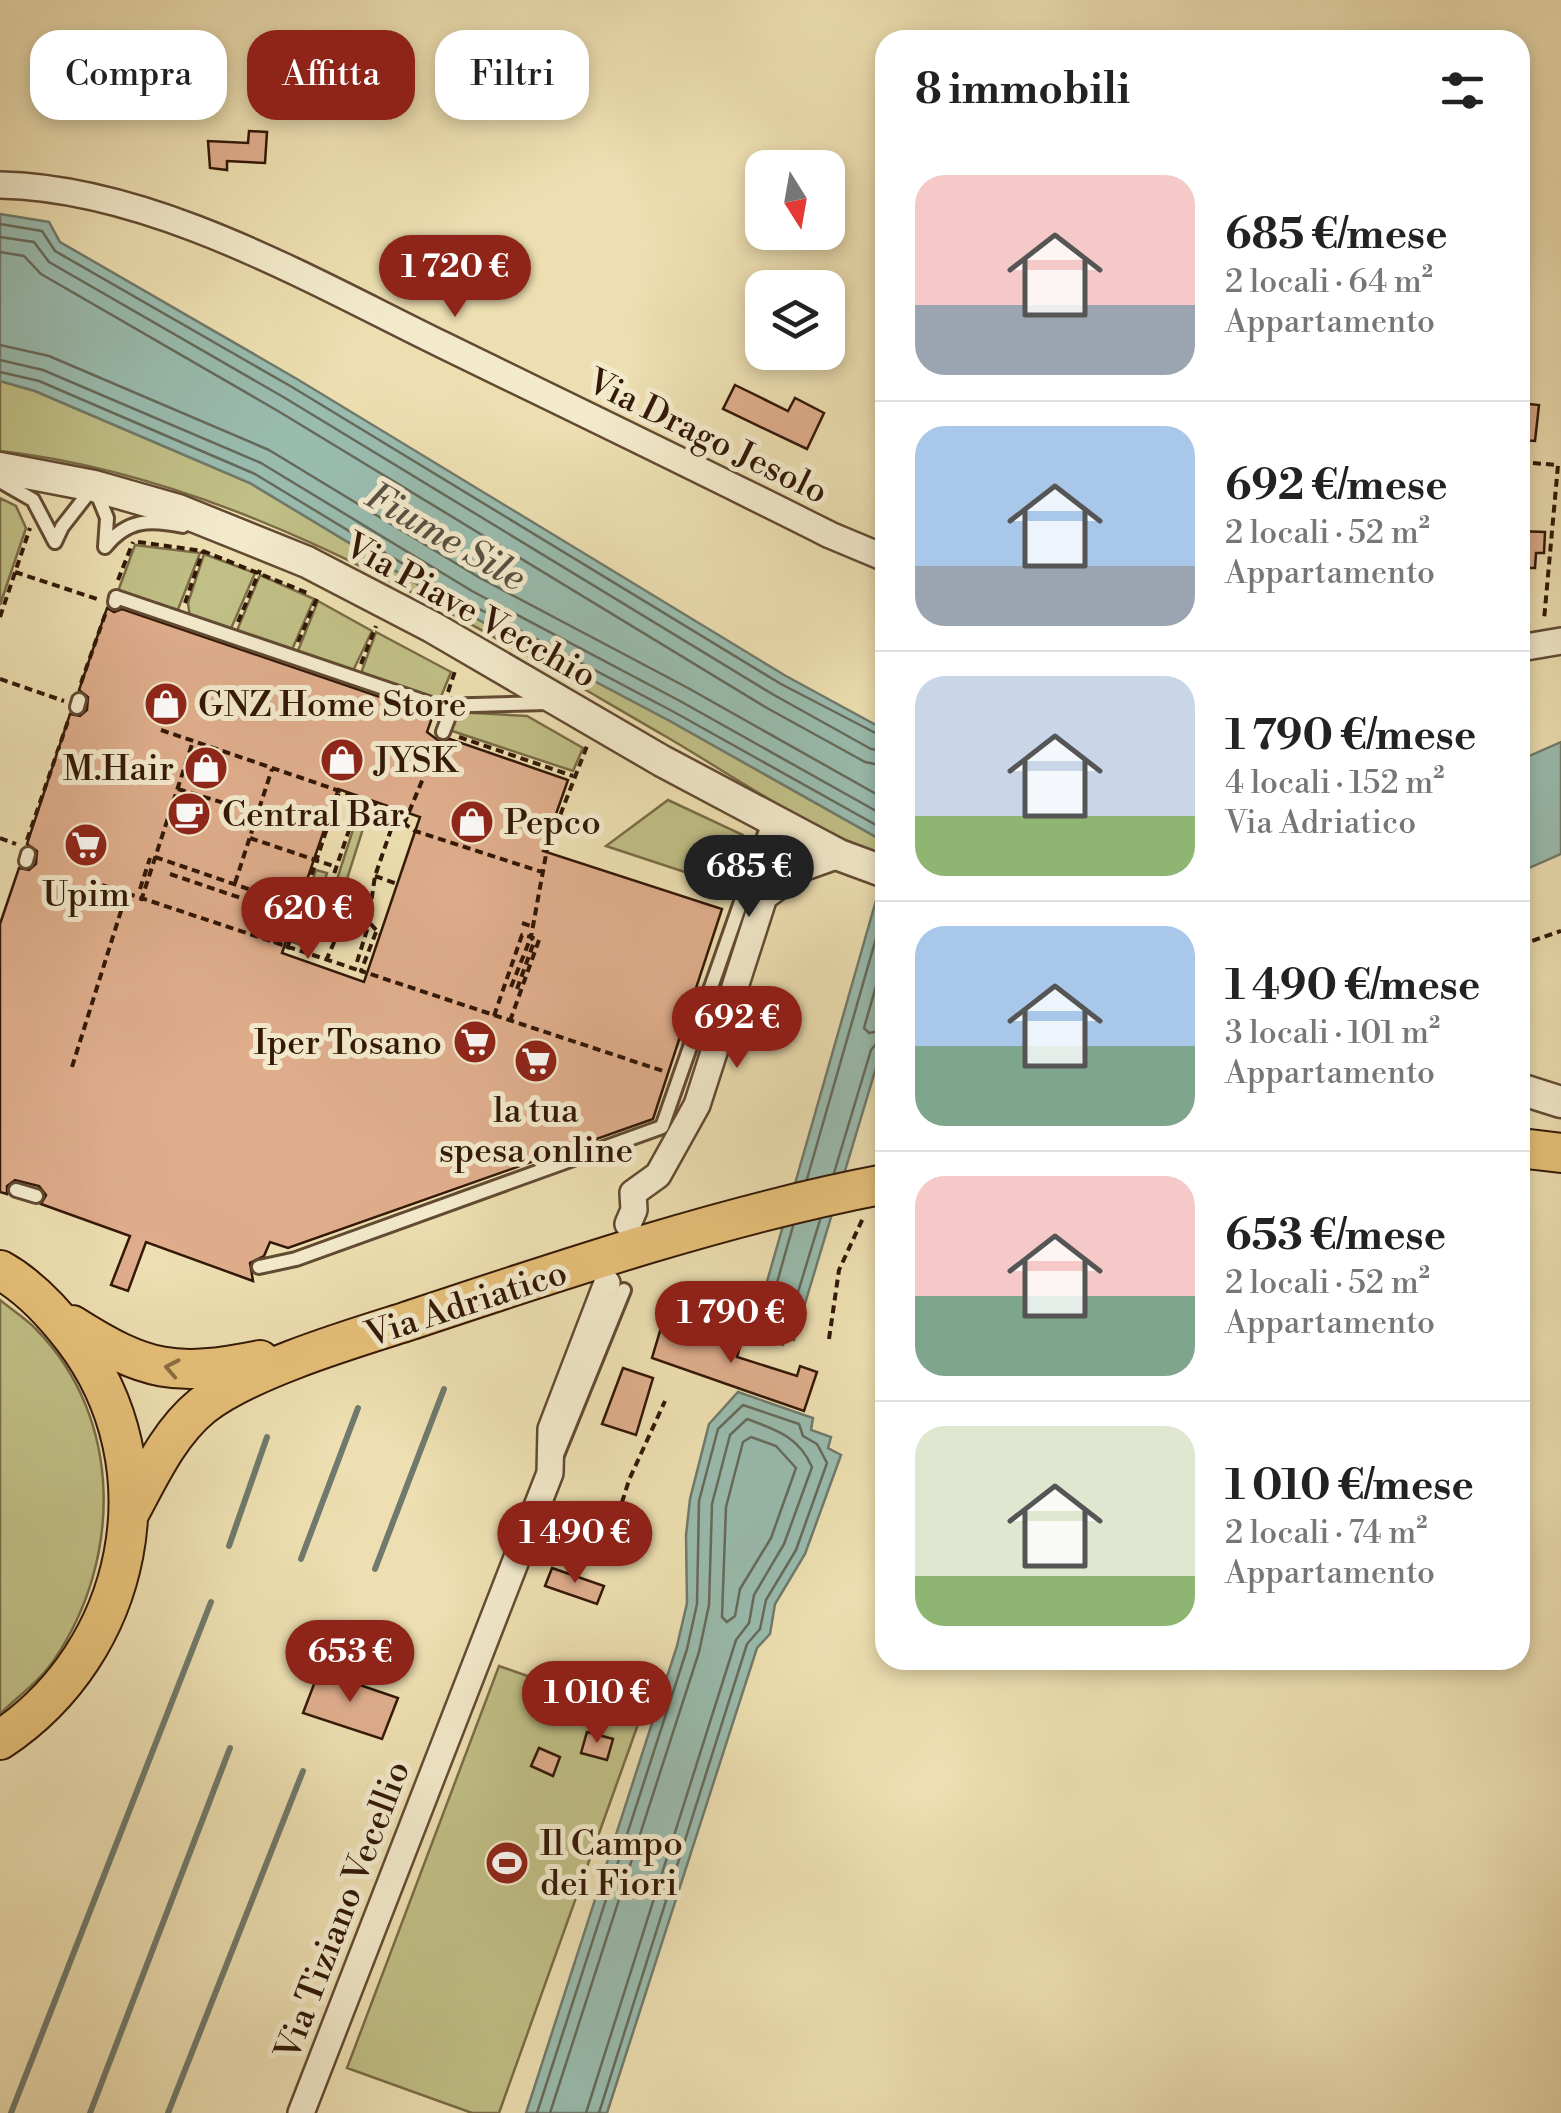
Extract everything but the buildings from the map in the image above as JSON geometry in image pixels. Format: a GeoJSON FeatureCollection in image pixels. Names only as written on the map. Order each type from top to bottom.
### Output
{"type":"FeatureCollection","features":[{"type":"Feature","properties":{"kind":"main road"},"geometry":{"type":"LineString","coordinates":[[1530,1149],[1561,1152]]}},
{"type":"Feature","properties":{"kind":"main road","name":"Via Adriatico"},"geometry":{"type":"LineString","coordinates":[[130,1512],[156,1463],[203,1406],[238,1385],[336,1344],[487,1294],[776,1209],[868,1187]]}},
{"type":"Feature","properties":{"kind":"main road"},"geometry":{"type":"LineString","coordinates":[[0,1270],[55,1314],[88,1357],[112,1406],[126,1458],[130,1512],[111,1607],[89,1650],[61,1690],[0,1740]]}},
{"type":"Feature","properties":{"kind":"main road","name":"Via Adriatico"},"geometry":{"type":"LineString","coordinates":[[55,1314],[111,1350],[177,1371],[205,1371],[336,1344]]}},
{"type":"Feature","properties":{"kind":"street","name":"Via Drago Jesolo"},"geometry":{"type":"LineString","coordinates":[[0,184],[143,211],[244,249],[875,554]]}},
{"type":"Feature","properties":{"kind":"street","name":"Via Piave Vecchio"},"geometry":{"type":"LineString","coordinates":[[0,468],[94,486],[178,510],[307,562],[459,657],[565,702],[662,761],[839,855],[875,868]]}},
{"type":"Feature","properties":{"kind":"street"},"geometry":{"type":"LineString","coordinates":[[628,1224],[634,1210],[632,1192],[658,1175],[697,1104],[764,897],[782,823]]}},
{"type":"Feature","properties":{"kind":"street"},"geometry":{"type":"LineString","coordinates":[[764,897],[805,867],[839,855]]}},
{"type":"Feature","properties":{"kind":"street"},"geometry":{"type":"LineString","coordinates":[[1530,1092],[1561,1102]]}},
{"type":"Feature","properties":{"kind":"street","name":"Via Tiziano Vecellio"},"geometry":{"type":"LineString","coordinates":[[301,2113],[550,1473],[550,1429],[615,1287]]}},
{"type":"Feature","properties":{"kind":"lane"},"geometry":{"type":"LineString","coordinates":[[0,480],[33,500],[55,542],[62,526],[94,486],[107,518],[105,546],[119,530],[154,520],[251,538]]}},
{"type":"Feature","properties":{"kind":"lane"},"geometry":{"type":"LineString","coordinates":[[112,602],[116,597],[448,706],[565,702]]}},
{"type":"Feature","properties":{"kind":"lane"},"geometry":{"type":"LineString","coordinates":[[444,732],[448,706]]}},
{"type":"Feature","properties":{"kind":"lane"},"geometry":{"type":"LineString","coordinates":[[259,1267],[296,1259],[662,1127],[782,823]]}},
{"type":"Feature","properties":{"kind":"lane"},"geometry":{"type":"LineString","coordinates":[[16,1190],[36,1196]]}},
{"type":"Feature","properties":{"kind":"path"},"geometry":{"type":"LineString","coordinates":[[1530,463],[1558,465],[1541,645]]}},
{"type":"Feature","properties":{"kind":"path"},"geometry":{"type":"LineString","coordinates":[[0,617],[30,530],[28,519]]}},
{"type":"Feature","properties":{"kind":"path"},"geometry":{"type":"LineString","coordinates":[[134,541],[203,550],[332,605]]}},
{"type":"Feature","properties":{"kind":"path"},"geometry":{"type":"LineString","coordinates":[[180,617],[203,550]]}},
{"type":"Feature","properties":{"kind":"path"},"geometry":{"type":"LineString","coordinates":[[16,572],[112,602]]}},
{"type":"Feature","properties":{"kind":"path"},"geometry":{"type":"LineString","coordinates":[[232,635],[259,572]]}},
{"type":"Feature","properties":{"kind":"path"},"geometry":{"type":"LineString","coordinates":[[292,656],[318,597]]}},
{"type":"Feature","properties":{"kind":"path"},"geometry":{"type":"LineString","coordinates":[[356,678],[376,627],[361,620]]}},
{"type":"Feature","properties":{"kind":"path"},"geometry":{"type":"LineString","coordinates":[[459,657],[467,677]]}},
{"type":"Feature","properties":{"kind":"path"},"geometry":{"type":"LineString","coordinates":[[448,706],[459,657]]}},
{"type":"Feature","properties":{"kind":"path"},"geometry":{"type":"LineString","coordinates":[[0,679],[76,704]]}},
{"type":"Feature","properties":{"kind":"path"},"geometry":{"type":"LineString","coordinates":[[161,730],[360,798],[416,832],[545,873]]}},
{"type":"Feature","properties":{"kind":"path"},"geometry":{"type":"LineString","coordinates":[[444,732],[573,776]]}},
{"type":"Feature","properties":{"kind":"path"},"geometry":{"type":"LineString","coordinates":[[514,988],[534,942],[531,937],[548,849],[587,746],[573,738]]}},
{"type":"Feature","properties":{"kind":"path"},"geometry":{"type":"LineString","coordinates":[[140,889],[193,741]]}},
{"type":"Feature","properties":{"kind":"path"},"geometry":{"type":"LineString","coordinates":[[404,824],[432,756]]}},
{"type":"Feature","properties":{"kind":"path"},"geometry":{"type":"LineString","coordinates":[[235,883],[273,768]]}},
{"type":"Feature","properties":{"kind":"path"},"geometry":{"type":"LineString","coordinates":[[178,789],[258,813]]}},
{"type":"Feature","properties":{"kind":"path"},"geometry":{"type":"LineString","coordinates":[[287,949],[339,791]]}},
{"type":"Feature","properties":{"kind":"path"},"geometry":{"type":"LineString","coordinates":[[309,947],[360,798]]}},
{"type":"Feature","properties":{"kind":"path"},"geometry":{"type":"LineString","coordinates":[[357,962],[367,930],[375,876],[395,818]]}},
{"type":"Feature","properties":{"kind":"path"},"geometry":{"type":"LineString","coordinates":[[0,838],[26,854]]}},
{"type":"Feature","properties":{"kind":"path"},"geometry":{"type":"LineString","coordinates":[[250,838],[336,868]]}},
{"type":"Feature","properties":{"kind":"path"},"geometry":{"type":"LineString","coordinates":[[152,858],[302,907]]}},
{"type":"Feature","properties":{"kind":"path"},"geometry":{"type":"LineString","coordinates":[[141,901],[152,858]]}},
{"type":"Feature","properties":{"kind":"path"},"geometry":{"type":"LineString","coordinates":[[170,874],[285,913]]}},
{"type":"Feature","properties":{"kind":"path"},"geometry":{"type":"LineString","coordinates":[[375,876],[397,884]]}},
{"type":"Feature","properties":{"kind":"path"},"geometry":{"type":"LineString","coordinates":[[90,881],[680,1077]]}},
{"type":"Feature","properties":{"kind":"path"},"geometry":{"type":"LineString","coordinates":[[72,1067],[126,894]]}},
{"type":"Feature","properties":{"kind":"path"},"geometry":{"type":"LineString","coordinates":[[275,944],[289,902]]}},
{"type":"Feature","properties":{"kind":"path"},"geometry":{"type":"LineString","coordinates":[[323,905],[366,919],[378,933],[361,972]]}},
{"type":"Feature","properties":{"kind":"path"},"geometry":{"type":"LineString","coordinates":[[326,961],[347,912]]}},
{"type":"Feature","properties":{"kind":"path"},"geometry":{"type":"LineString","coordinates":[[522,923],[534,926]]}},
{"type":"Feature","properties":{"kind":"path"},"geometry":{"type":"LineString","coordinates":[[1530,942],[1561,932]]}},
{"type":"Feature","properties":{"kind":"path"},"geometry":{"type":"LineString","coordinates":[[494,1016],[522,935],[531,937],[539,940],[510,1021]]}},
{"type":"Feature","properties":{"kind":"path"},"geometry":{"type":"LineString","coordinates":[[828,1339],[839,1270],[854,1241]]}},
{"type":"Feature","properties":{"kind":"path"},"geometry":{"type":"LineString","coordinates":[[519,1551],[589,1560],[606,1553],[629,1480],[665,1401]]}},
{"type":"Feature","properties":{"kind":"shaded area"},"geometry":{"type":"Polygon","coordinates":[[[0,381],[35,391],[250,483],[462,611],[670,721],[875,836],[875,852],[800,817],[508,645],[346,559],[177,490],[89,466],[0,451],[0,381]]]}},
{"type":"Feature","properties":{"kind":"shaded area"},"geometry":{"type":"Polygon","coordinates":[[[0,498],[16,506],[26,528],[0,605],[0,498]]]}},
{"type":"Feature","properties":{"kind":"shaded area"},"geometry":{"type":"Polygon","coordinates":[[[135,545],[200,553],[177,612],[117,594],[135,545]]]}},
{"type":"Feature","properties":{"kind":"shaded area"},"geometry":{"type":"Polygon","coordinates":[[[204,554],[255,573],[230,631],[190,618],[188,603],[204,554]]]}},
{"type":"Feature","properties":{"kind":"shaded area"},"geometry":{"type":"Polygon","coordinates":[[[260,575],[314,599],[291,652],[236,633],[260,575]]]}},
{"type":"Feature","properties":{"kind":"shaded area"},"geometry":{"type":"Polygon","coordinates":[[[318,601],[372,631],[352,673],[297,653],[318,601]]]}},
{"type":"Feature","properties":{"kind":"shaded area"},"geometry":{"type":"Polygon","coordinates":[[[376,632],[451,672],[438,704],[360,676],[376,632]]]}},
{"type":"Feature","properties":{"kind":"shaded area"},"geometry":{"type":"Polygon","coordinates":[[[456,712],[527,716],[583,748],[573,771],[449,730],[456,712]]]}},
{"type":"Feature","properties":{"kind":"shaded area"},"geometry":{"type":"Polygon","coordinates":[[[668,800],[743,835],[745,846],[730,887],[606,846],[668,800]]]}},
{"type":"Feature","properties":{"kind":"shaded area"},"geometry":{"type":"Polygon","coordinates":[[[360,808],[369,810],[340,901],[331,898],[360,808]]]}},
{"type":"Feature","properties":{"kind":"shaded area"},"geometry":{"type":"Polygon","coordinates":[[[316,870],[327,873],[304,946],[292,942],[316,870]]]}},
{"type":"Feature","properties":{"kind":"shaded area"},"geometry":{"type":"Polygon","coordinates":[[[0,1300],[36,1329],[65,1365],[85,1405],[98,1447],[104,1491],[92,1579],[76,1621],[49,1667],[0,1714],[0,1300]]]}},
{"type":"Feature","properties":{"kind":"shaded area","name":"Il Campo dei Fiori"},"geometry":{"type":"Polygon","coordinates":[[[499,1666],[641,1716],[499,2113],[472,2113],[347,2068],[499,1666]]]}},
{"type":"Feature","properties":{"kind":"water","name":"Fiume Sile"},"geometry":{"type":"Polygon","coordinates":[[[0,214],[49,222],[60,242],[297,379],[786,676],[875,725],[875,836],[670,721],[462,611],[250,483],[35,391],[0,381],[0,214]]]}},
{"type":"Feature","properties":{"kind":"water"},"geometry":{"type":"Polygon","coordinates":[[[1561,742],[1561,854],[1530,868],[1530,756],[1561,742]]]}},
{"type":"Feature","properties":{"kind":"water"},"geometry":{"type":"Polygon","coordinates":[[[875,904],[875,1071],[794,1340],[785,1338],[783,1345],[760,1338],[761,1330],[754,1327],[875,904]]]}},
{"type":"Feature","properties":{"kind":"water"},"geometry":{"type":"Polygon","coordinates":[[[738,1392],[813,1418],[811,1430],[831,1437],[828,1448],[841,1455],[805,1554],[775,1604],[770,1634],[757,1648],[607,2113],[526,2113],[677,1646],[687,1603],[690,1499],[709,1424],[738,1392]]]}},
{"type":"Feature","properties":{"kind":"waterway"},"geometry":{"type":"LineString","coordinates":[[375,1569],[444,1389]]}},
{"type":"Feature","properties":{"kind":"waterway"},"geometry":{"type":"LineString","coordinates":[[301,1559],[358,1408]]}},
{"type":"Feature","properties":{"kind":"waterway"},"geometry":{"type":"LineString","coordinates":[[229,1546],[267,1437]]}},
{"type":"Feature","properties":{"kind":"waterway"},"geometry":{"type":"LineString","coordinates":[[11,2113],[211,1602]]}},
{"type":"Feature","properties":{"kind":"waterway"},"geometry":{"type":"LineString","coordinates":[[90,2113],[230,1748]]}},
{"type":"Feature","properties":{"kind":"waterway"},"geometry":{"type":"LineString","coordinates":[[168,2113],[303,1771]]}},
{"type":"Feature","properties":{"kind":"place","name":"GNZ Home Store"},"geometry":{"type":"Point","coordinates":[166,704]}},
{"type":"Feature","properties":{"kind":"place","name":"JYSK"},"geometry":{"type":"Point","coordinates":[342,760]}},
{"type":"Feature","properties":{"kind":"place","name":"M.Hair"},"geometry":{"type":"Point","coordinates":[206,768]}},
{"type":"Feature","properties":{"kind":"place","name":"Central Bar"},"geometry":{"type":"Point","coordinates":[189,814]}},
{"type":"Feature","properties":{"kind":"place","name":"Pepco"},"geometry":{"type":"Point","coordinates":[472,822]}},
{"type":"Feature","properties":{"kind":"place","name":"Upim"},"geometry":{"type":"Point","coordinates":[86,845]}},
{"type":"Feature","properties":{"kind":"place","name":"Iper Tosano"},"geometry":{"type":"Point","coordinates":[475,1042]}},
{"type":"Feature","properties":{"kind":"place","name":"la tua spesa online"},"geometry":{"type":"Point","coordinates":[536,1061]}},
{"type":"Feature","properties":{"kind":"place","name":"Il Campo dei Fiori"},"geometry":{"type":"Point","coordinates":[507,1863]}}]}
